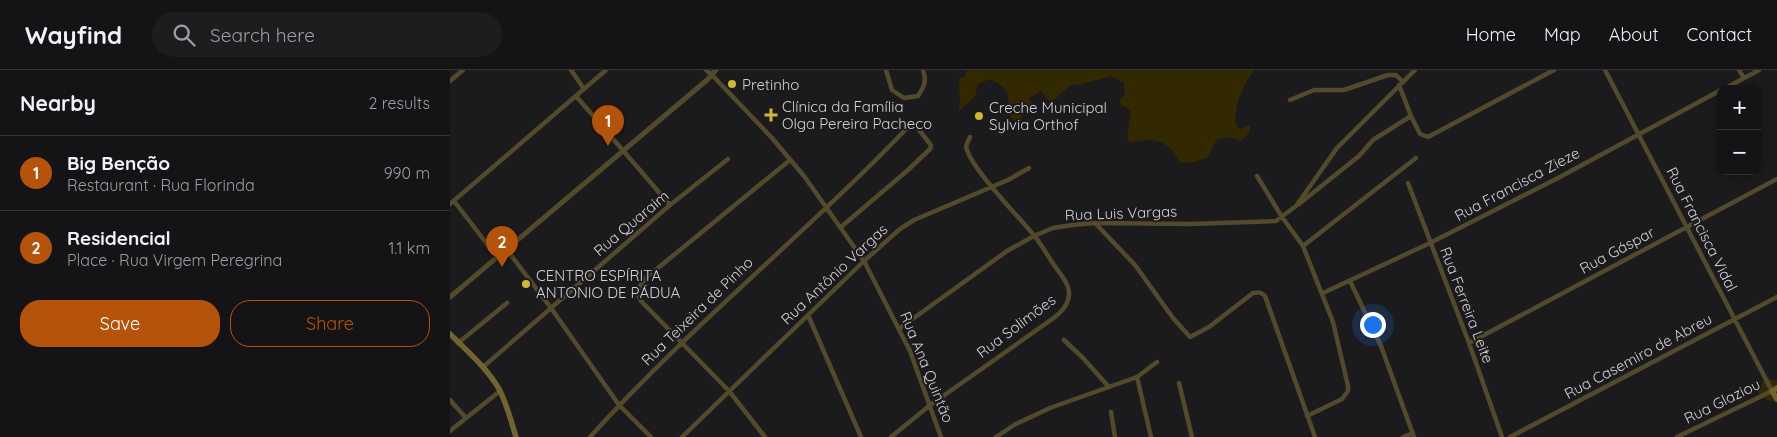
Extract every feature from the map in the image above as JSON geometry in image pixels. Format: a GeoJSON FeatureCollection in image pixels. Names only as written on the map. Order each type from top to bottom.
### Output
{"type":"FeatureCollection","features":[{"type":"Feature","properties":{"kind":"main road"},"geometry":{"type":"LineString","coordinates":[[450,334],[483,367],[500,391],[516,437]]}},
{"type":"Feature","properties":{"kind":"main road","name":"Rua Francisca Vidal"},"geometry":{"type":"LineString","coordinates":[[1775,389],[1777,399]]}},
{"type":"Feature","properties":{"kind":"street"},"geometry":{"type":"LineString","coordinates":[[450,82],[462,70]]}},
{"type":"Feature","properties":{"kind":"street"},"geometry":{"type":"LineString","coordinates":[[571,70],[584,89]]}},
{"type":"Feature","properties":{"kind":"street"},"geometry":{"type":"LineString","coordinates":[[497,257],[452,203],[606,70]]}},
{"type":"Feature","properties":{"kind":"street","name":"Rua Ana Quintão"},"geometry":{"type":"LineString","coordinates":[[706,70],[714,72],[790,160],[841,227],[864,261],[900,328],[941,437]]}},
{"type":"Feature","properties":{"kind":"street"},"geometry":{"type":"LineString","coordinates":[[886,70],[892,90],[904,98],[918,96],[923,89],[925,82],[923,70]]}},
{"type":"Feature","properties":{"kind":"street"},"geometry":{"type":"LineString","coordinates":[[1296,206],[1337,148],[1415,70]]}},
{"type":"Feature","properties":{"kind":"street"},"geometry":{"type":"LineString","coordinates":[[1290,100],[1314,90],[1344,90],[1388,75],[1396,75],[1411,116],[1420,134],[1425,137],[1554,70]]}},
{"type":"Feature","properties":{"kind":"street","name":"Rua Francisca Vidal"},"geometry":{"type":"LineString","coordinates":[[1605,70],[1734,319],[1775,389]]}},
{"type":"Feature","properties":{"kind":"street"},"geometry":{"type":"LineString","coordinates":[[1739,70],[1744,78]]}},
{"type":"Feature","properties":{"kind":"street","name":"Rua Francisca Zieze"},"geometry":{"type":"LineString","coordinates":[[1731,85],[1759,70]]}},
{"type":"Feature","properties":{"kind":"street"},"geometry":{"type":"LineString","coordinates":[[450,297],[714,72]]}},
{"type":"Feature","properties":{"kind":"street","name":"Rua Francisca Zieze"},"geometry":{"type":"LineString","coordinates":[[1323,293],[1430,243],[1558,178],[1717,93]]}},
{"type":"Feature","properties":{"kind":"street"},"geometry":{"type":"LineString","coordinates":[[576,96],[670,206]]}},
{"type":"Feature","properties":{"kind":"street"},"geometry":{"type":"LineString","coordinates":[[1282,217],[1360,156],[1378,136],[1411,116]]}},
{"type":"Feature","properties":{"kind":"street","name":"Rua Teixeira de Pinho"},"geometry":{"type":"LineString","coordinates":[[590,437],[681,342],[826,208],[910,126],[915,126],[931,145],[930,149],[841,227]]}},
{"type":"Feature","properties":{"kind":"street","name":"Rua Solimões"},"geometry":{"type":"LineString","coordinates":[[892,437],[929,406],[1064,308],[1069,294],[1067,283],[1034,236],[969,157],[966,146],[970,136]]}},
{"type":"Feature","properties":{"kind":"street"},"geometry":{"type":"LineString","coordinates":[[1303,246],[1416,158]]}},
{"type":"Feature","properties":{"kind":"street","name":"Rua Quaraim"},"geometry":{"type":"LineString","coordinates":[[483,367],[670,206],[728,159]]}},
{"type":"Feature","properties":{"kind":"street"},"geometry":{"type":"LineString","coordinates":[[765,437],[729,390],[637,295],[638,287],[647,277],[790,160]]}},
{"type":"Feature","properties":{"kind":"street","name":"Rua Antônio Vargas"},"geometry":{"type":"LineString","coordinates":[[682,437],[864,261],[900,229],[914,220],[992,187],[1029,168]]}},
{"type":"Feature","properties":{"kind":"street"},"geometry":{"type":"LineString","coordinates":[[1257,176],[1282,217],[1303,246],[1323,293],[1337,336],[1348,391],[1342,399],[1308,416]]}},
{"type":"Feature","properties":{"kind":"street","name":"Rua Gáspar"},"geometry":{"type":"LineString","coordinates":[[1469,343],[1777,179]]}},
{"type":"Feature","properties":{"kind":"street","name":"Rua Ferreira Leite"},"geometry":{"type":"LineString","coordinates":[[1408,183],[1469,343],[1502,437]]}},
{"type":"Feature","properties":{"kind":"street","name":"Rua Luis Vargas"},"geometry":{"type":"LineString","coordinates":[[900,328],[1007,251],[1053,228],[1072,224],[1096,223],[1268,222],[1276,221],[1282,217]]}},
{"type":"Feature","properties":{"kind":"street"},"geometry":{"type":"LineString","coordinates":[[1096,223],[1135,265],[1173,318],[1190,337],[1209,327],[1253,293],[1260,292],[1265,296],[1315,437]]}},
{"type":"Feature","properties":{"kind":"street"},"geometry":{"type":"LineString","coordinates":[[507,250],[551,308],[619,405],[651,437]]}},
{"type":"Feature","properties":{"kind":"street"},"geometry":{"type":"LineString","coordinates":[[1350,280],[1381,346],[1413,435],[1403,437]]}},
{"type":"Feature","properties":{"kind":"street","name":"Rua Casemiro de Abreu"},"geometry":{"type":"LineString","coordinates":[[1510,437],[1777,297]]}},
{"type":"Feature","properties":{"kind":"street"},"geometry":{"type":"LineString","coordinates":[[458,342],[507,303]]}},
{"type":"Feature","properties":{"kind":"street"},"geometry":{"type":"LineString","coordinates":[[808,315],[861,437]]}},
{"type":"Feature","properties":{"kind":"street"},"geometry":{"type":"LineString","coordinates":[[1064,340],[1109,387]]}},
{"type":"Feature","properties":{"kind":"street"},"geometry":{"type":"LineString","coordinates":[[996,437],[1014,425],[1050,408],[1137,377],[1157,362]]}},
{"type":"Feature","properties":{"kind":"street"},"geometry":{"type":"LineString","coordinates":[[1137,377],[1151,437]]}},
{"type":"Feature","properties":{"kind":"street"},"geometry":{"type":"LineString","coordinates":[[1179,383],[1192,437]]}},
{"type":"Feature","properties":{"kind":"street","name":"Rua Glaziou"},"geometry":{"type":"LineString","coordinates":[[1677,437],[1775,389]]}},
{"type":"Feature","properties":{"kind":"street"},"geometry":{"type":"LineString","coordinates":[[450,432],[500,391]]}},
{"type":"Feature","properties":{"kind":"street"},"geometry":{"type":"LineString","coordinates":[[450,400],[466,418]]}},
{"type":"Feature","properties":{"kind":"street"},"geometry":{"type":"LineString","coordinates":[[1111,412],[1115,437]]}},
{"type":"Feature","properties":{"kind":"shaded area"},"geometry":{"type":"Polygon","coordinates":[[[967,70],[1255,70],[1243,88],[1237,104],[1235,119],[1236,126],[1241,129],[1250,125],[1250,132],[1241,141],[1230,137],[1217,139],[1207,158],[1181,163],[1172,150],[1160,142],[1147,140],[1131,143],[1127,138],[1131,111],[1120,104],[1120,99],[1125,95],[1124,83],[1111,76],[1078,85],[1072,84],[1050,102],[1041,91],[1029,98],[1033,106],[1021,117],[1022,121],[1017,124],[1007,112],[1008,95],[1006,91],[1001,85],[990,79],[978,84],[975,96],[958,112],[960,102],[959,80],[961,77],[965,77],[967,70]]]}},
{"type":"Feature","properties":{"kind":"shaded area"},"geometry":{"type":"Polygon","coordinates":[[[1764,377],[1777,381],[1777,403],[1758,396],[1764,377]]]}},
{"type":"Feature","properties":{"kind":"place","name":"Pretinho"},"geometry":{"type":"Point","coordinates":[732,84]}},
{"type":"Feature","properties":{"kind":"place","name":"Clínica da Família Olga Pereira Pacheco"},"geometry":{"type":"Point","coordinates":[771,115]}},
{"type":"Feature","properties":{"kind":"place","name":"Creche Municipal Sylvia Orthof"},"geometry":{"type":"Point","coordinates":[979,116]}},
{"type":"Feature","properties":{"kind":"place","name":"Big Benção"},"geometry":{"type":"Point","coordinates":[608,146]}},
{"type":"Feature","properties":{"kind":"place","name":"Residencial"},"geometry":{"type":"Point","coordinates":[502,267]}},
{"type":"Feature","properties":{"kind":"place","name":"CENTRO ESPÍRITA ANTONIO DE PÁDUA"},"geometry":{"type":"Point","coordinates":[526,284]}}]}
